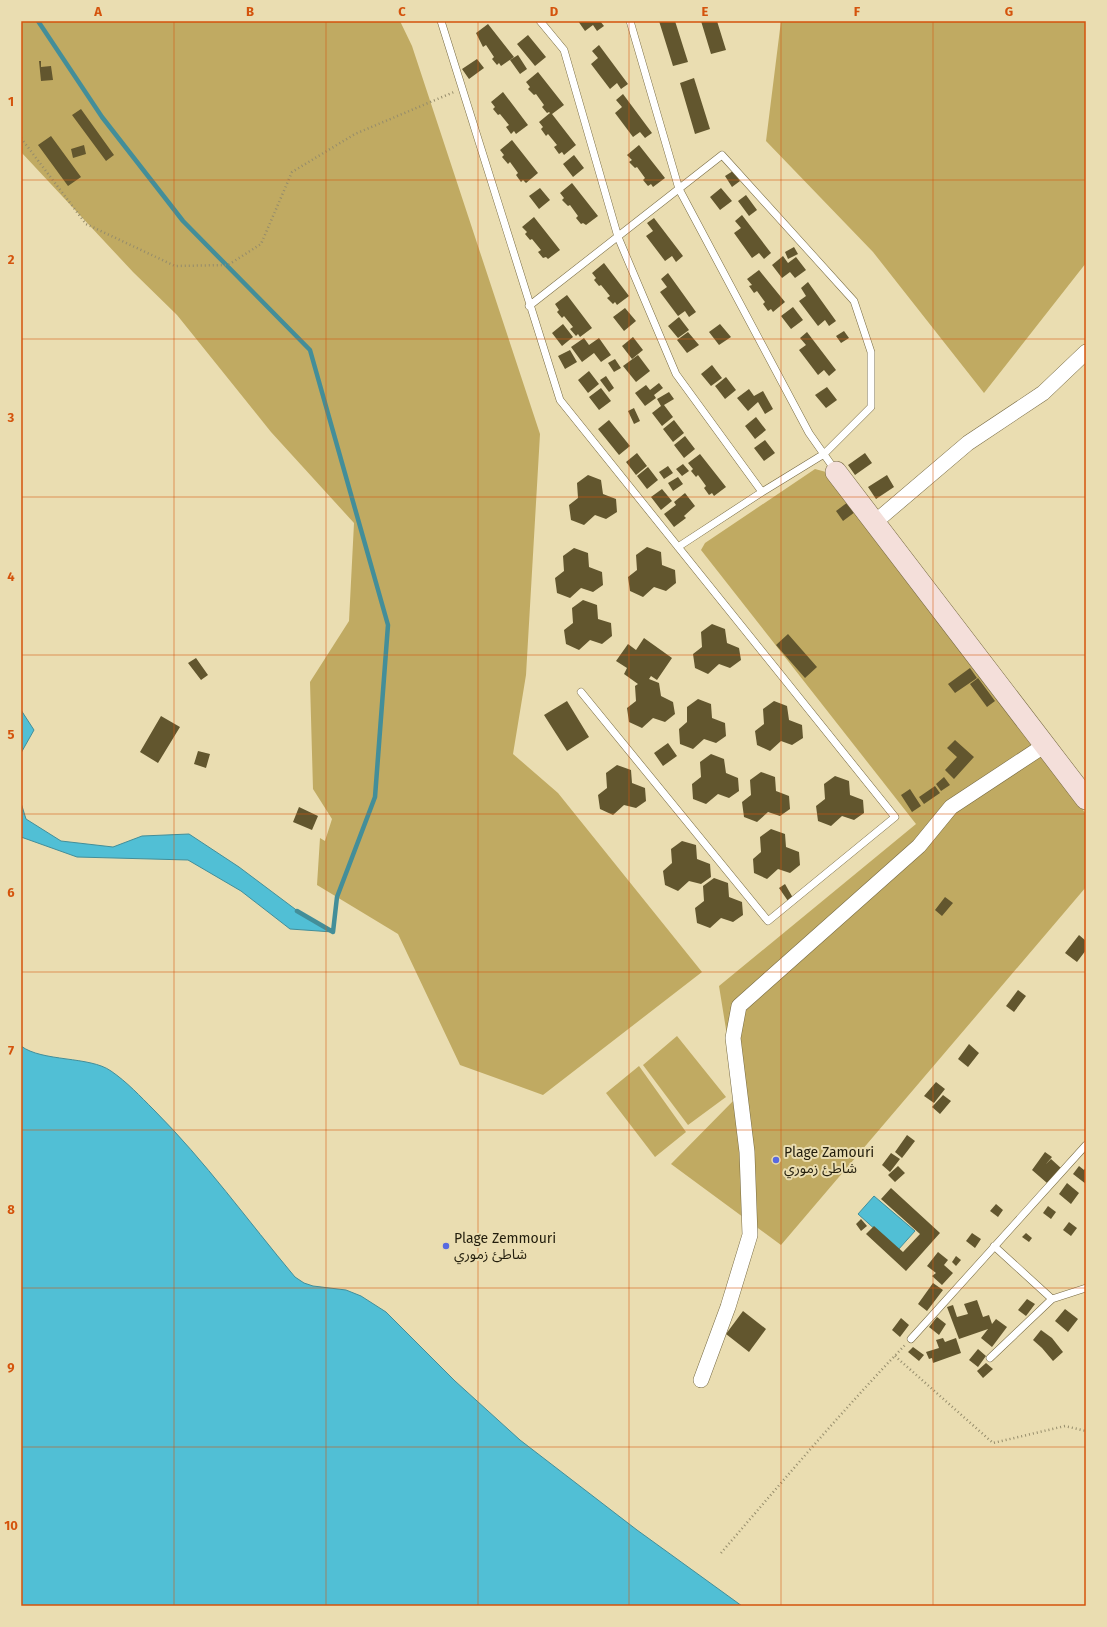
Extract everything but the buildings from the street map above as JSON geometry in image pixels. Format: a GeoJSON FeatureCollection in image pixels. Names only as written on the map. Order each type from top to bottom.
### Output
{"type":"FeatureCollection","features":[{"type":"Feature","properties":{"kind":"street"},"geometry":{"type":"LineString","coordinates":[[874,523],[968,443],[1043,393],[1086,352]]}},
{"type":"Feature","properties":{"kind":"street"},"geometry":{"type":"LineString","coordinates":[[836,472],[1086,799]]}},
{"type":"Feature","properties":{"kind":"street"},"geometry":{"type":"LineString","coordinates":[[701,1380],[728,1307],[750,1235],[747,1152],[733,1038],[738,1006],[920,846],[951,807],[1046,746]]}},
{"type":"Feature","properties":{"kind":"lane"},"geometry":{"type":"LineString","coordinates":[[441,21],[529,306],[560,400],[896,817],[768,921],[581,692]]}},
{"type":"Feature","properties":{"kind":"lane"},"geometry":{"type":"LineString","coordinates":[[540,21],[564,50],[618,237],[676,374],[762,492]]}},
{"type":"Feature","properties":{"kind":"lane"},"geometry":{"type":"LineString","coordinates":[[630,21],[679,189],[809,433],[836,472]]}},
{"type":"Feature","properties":{"kind":"lane"},"geometry":{"type":"LineString","coordinates":[[529,306],[722,154],[854,301],[871,352],[871,407],[824,454],[762,492],[678,547]]}},
{"type":"Feature","properties":{"kind":"lane"},"geometry":{"type":"LineString","coordinates":[[911,1339],[1086,1145]]}},
{"type":"Feature","properties":{"kind":"lane"},"geometry":{"type":"LineString","coordinates":[[994,1246],[1052,1299]]}},
{"type":"Feature","properties":{"kind":"lane"},"geometry":{"type":"LineString","coordinates":[[990,1358],[1052,1299],[1086,1288]]}},
{"type":"Feature","properties":{"kind":"path"},"geometry":{"type":"LineString","coordinates":[[21,138],[86,224],[174,266],[228,265],[261,244],[292,172],[355,134],[442,96],[462,90]]}},
{"type":"Feature","properties":{"kind":"path"},"geometry":{"type":"LineString","coordinates":[[721,1553],[804,1456],[911,1339]]}},
{"type":"Feature","properties":{"kind":"path"},"geometry":{"type":"LineString","coordinates":[[895,1356],[993,1443],[1065,1426],[1086,1431]]}},
{"type":"Feature","properties":{"kind":"shaded area"},"geometry":{"type":"Polygon","coordinates":[[[21,21],[400,21],[412,46],[540,434],[526,675],[513,754],[558,793],[702,972],[543,1095],[460,1065],[398,934],[317,885],[320,838],[325,841],[332,819],[313,789],[310,682],[349,621],[354,523],[271,432],[177,315],[133,272],[21,152],[21,21]]]}},
{"type":"Feature","properties":{"kind":"shaded area"},"geometry":{"type":"Polygon","coordinates":[[[781,21],[1086,21],[1086,263],[984,393],[873,252],[766,141],[781,21]]]}},
{"type":"Feature","properties":{"kind":"shaded area"},"geometry":{"type":"Polygon","coordinates":[[[815,469],[826,472],[1086,814],[1086,887],[781,1245],[671,1164],[737,1097],[719,986],[916,824],[701,550],[705,543],[815,469]]]}},
{"type":"Feature","properties":{"kind":"shaded area"},"geometry":{"type":"Polygon","coordinates":[[[677,1036],[726,1097],[688,1125],[643,1065],[677,1036]]]}},
{"type":"Feature","properties":{"kind":"shaded area"},"geometry":{"type":"Polygon","coordinates":[[[639,1066],[686,1132],[655,1157],[606,1093],[639,1066]]]}},
{"type":"Feature","properties":{"kind":"water"},"geometry":{"type":"Polygon","coordinates":[[[21,710],[34,730],[21,753],[21,710]]]}},
{"type":"Feature","properties":{"kind":"water"},"geometry":{"type":"Polygon","coordinates":[[[21,803],[26,819],[61,841],[113,847],[142,836],[189,834],[239,867],[303,915],[333,932],[290,929],[241,891],[188,860],[77,857],[21,837],[21,803]]]}},
{"type":"Feature","properties":{"kind":"water"},"geometry":{"type":"Polygon","coordinates":[[[21,1046],[41,1055],[102,1066],[117,1075],[144,1100],[191,1150],[295,1277],[304,1283],[313,1286],[346,1290],[361,1296],[386,1312],[455,1381],[520,1440],[637,1530],[742,1606],[21,1606],[21,1046]]]}},
{"type":"Feature","properties":{"kind":"water"},"geometry":{"type":"Polygon","coordinates":[[[874,1196],[915,1231],[898,1250],[858,1214],[874,1196]]]}},
{"type":"Feature","properties":{"kind":"waterway"},"geometry":{"type":"LineString","coordinates":[[38,21],[102,117],[183,221],[310,350],[388,625],[375,797],[337,897],[333,932],[297,911]]}},
{"type":"Feature","properties":{"kind":"place","name":"Plage Zamouri شاطئ زموري"},"geometry":{"type":"Point","coordinates":[776,1160]}},
{"type":"Feature","properties":{"kind":"place","name":"Plage Zemmouri شاطئ زموري"},"geometry":{"type":"Point","coordinates":[446,1246]}}]}
